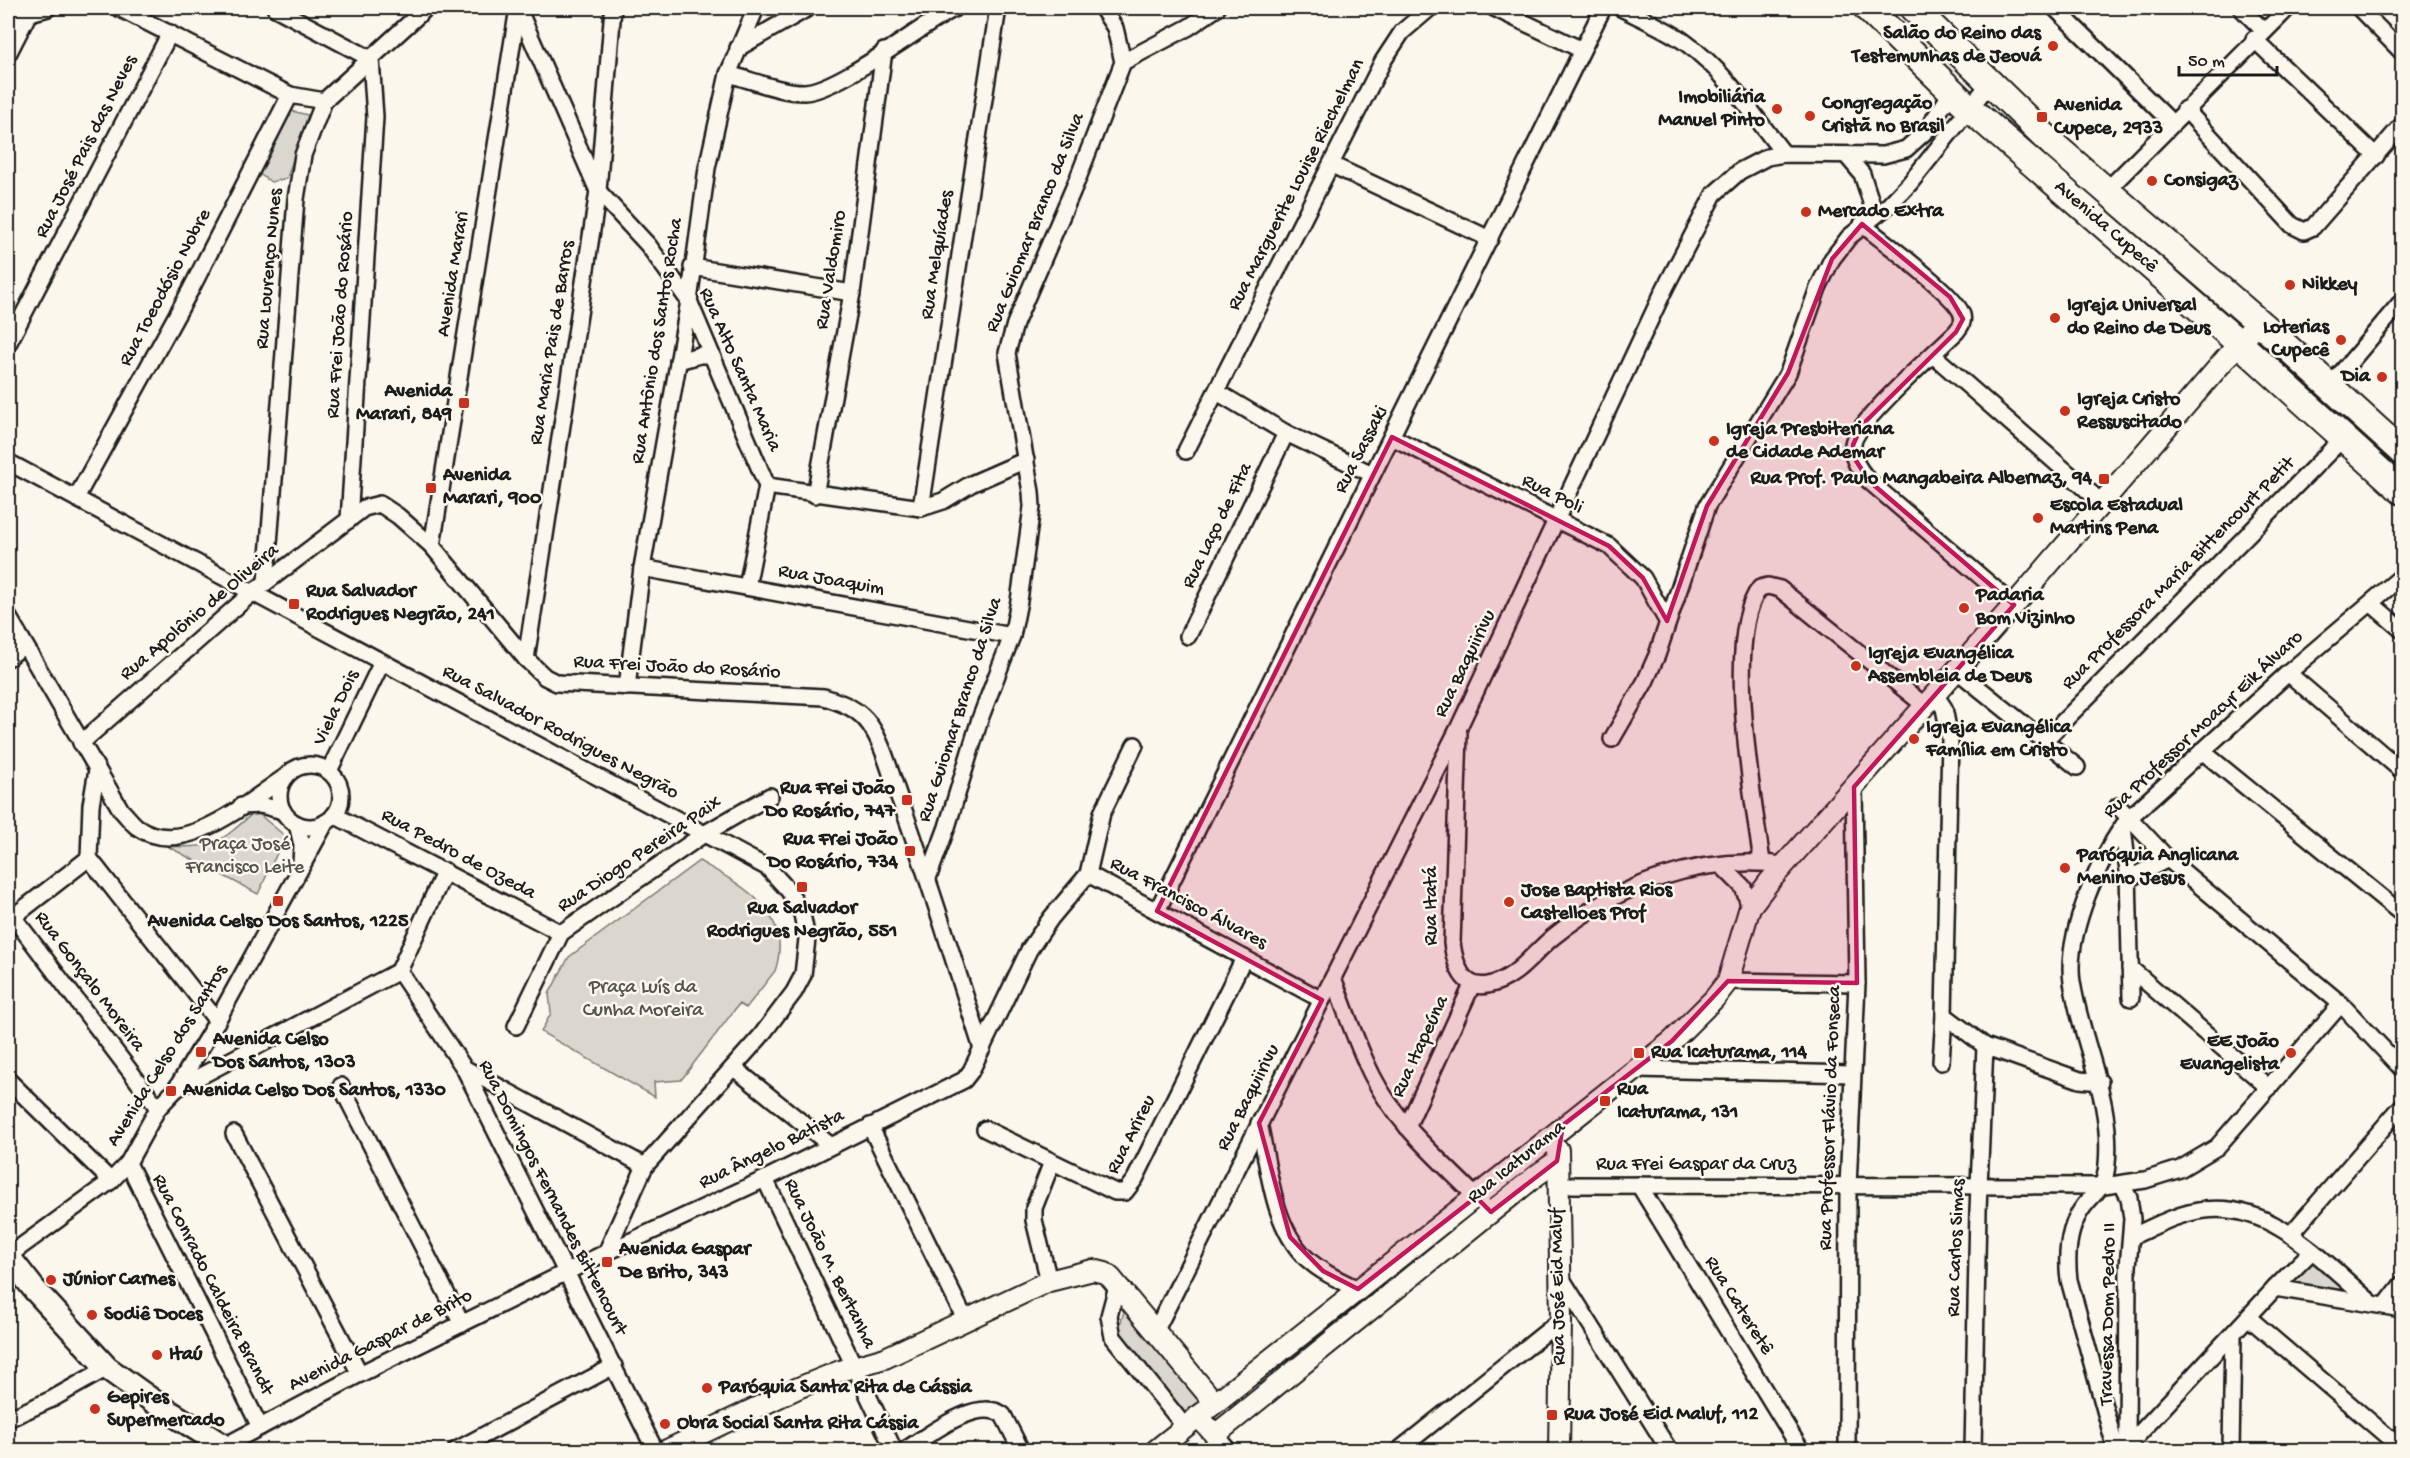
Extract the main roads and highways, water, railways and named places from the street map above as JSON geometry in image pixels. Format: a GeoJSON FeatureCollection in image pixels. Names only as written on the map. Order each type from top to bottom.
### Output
{"type":"FeatureCollection","features":[{"type":"Feature","properties":{"kind":"main road","name":"Avenida Cupecê"},"geometry":{"type":"LineString","coordinates":[[1867,8],[1908,17],[1989,84],[2056,147],[2258,321],[2403,453]]}},
{"type":"Feature","properties":{"kind":"main road","name":"Avenida Cupecê"},"geometry":{"type":"LineString","coordinates":[[1908,17],[1961,100],[2239,343],[2403,491]]}},
{"type":"Feature","properties":{"kind":"main road"},"geometry":{"type":"LineString","coordinates":[[8,1256],[34,1289],[108,1368],[224,1449]]}},
{"type":"Feature","properties":{"kind":"place","name":"Salão do Reino das Testemunhas de Jeová"},"geometry":{"type":"Point","coordinates":[2053,46]}},
{"type":"Feature","properties":{"kind":"place","name":"Imobiliária Manuel Pinto"},"geometry":{"type":"Point","coordinates":[1777,109]}},
{"type":"Feature","properties":{"kind":"place","name":"Congregação Cristã no Brasil"},"geometry":{"type":"Point","coordinates":[1810,116]}},
{"type":"Feature","properties":{"kind":"place","name":"Avenida Cupece, 2933"},"geometry":{"type":"Point","coordinates":[2042,117]}},
{"type":"Feature","properties":{"kind":"place","name":"Consigaz"},"geometry":{"type":"Point","coordinates":[2152,181]}},
{"type":"Feature","properties":{"kind":"place","name":"Mercado Extra"},"geometry":{"type":"Point","coordinates":[1806,212]}},
{"type":"Feature","properties":{"kind":"place","name":"Nikkey"},"geometry":{"type":"Point","coordinates":[2290,285]}},
{"type":"Feature","properties":{"kind":"place","name":"Igreja Universal do Reino de Deus"},"geometry":{"type":"Point","coordinates":[2055,318]}},
{"type":"Feature","properties":{"kind":"place","name":"Loterias Cupecê"},"geometry":{"type":"Point","coordinates":[2341,340]}},
{"type":"Feature","properties":{"kind":"place","name":"Dia"},"geometry":{"type":"Point","coordinates":[2382,377]}},
{"type":"Feature","properties":{"kind":"place","name":"Avenida Marari, 849"},"geometry":{"type":"Point","coordinates":[464,403]}},
{"type":"Feature","properties":{"kind":"place","name":"Igreja Cristo Ressuscitado"},"geometry":{"type":"Point","coordinates":[2065,411]}},
{"type":"Feature","properties":{"kind":"place","name":"Igreja Presbiteriana de Cidade Ademar"},"geometry":{"type":"Point","coordinates":[1714,441]}},
{"type":"Feature","properties":{"kind":"place","name":"Rua Prof. Paulo Mangabeira Albernaz, 94"},"geometry":{"type":"Point","coordinates":[2104,479]}},
{"type":"Feature","properties":{"kind":"place","name":"Avenida Marari, 900"},"geometry":{"type":"Point","coordinates":[431,488]}},
{"type":"Feature","properties":{"kind":"place","name":"Escola Estadual Martins Pena"},"geometry":{"type":"Point","coordinates":[2038,518]}},
{"type":"Feature","properties":{"kind":"place","name":"Rua Salvador Rodrigues Negrão, 241"},"geometry":{"type":"Point","coordinates":[294,604]}},
{"type":"Feature","properties":{"kind":"place","name":"Padaria Bom Vizinho"},"geometry":{"type":"Point","coordinates":[1964,608]}},
{"type":"Feature","properties":{"kind":"place","name":"Igreja Evangélica Assembleia de Deus"},"geometry":{"type":"Point","coordinates":[1856,666]}},
{"type":"Feature","properties":{"kind":"place","name":"Igreja Evangélica Família em Cristo"},"geometry":{"type":"Point","coordinates":[1914,739]}},
{"type":"Feature","properties":{"kind":"place","name":"Rua Frei João Do Rosário, 747"},"geometry":{"type":"Point","coordinates":[907,800]}},
{"type":"Feature","properties":{"kind":"place","name":"Rua Frei João Do Rosário, 734"},"geometry":{"type":"Point","coordinates":[910,851]}},
{"type":"Feature","properties":{"kind":"place","name":"Paróquia Anglicana Menino Jesus"},"geometry":{"type":"Point","coordinates":[2065,868]}},
{"type":"Feature","properties":{"kind":"place","name":"Rua Salvador Rodrigues Negrão, 551"},"geometry":{"type":"Point","coordinates":[802,887]}},
{"type":"Feature","properties":{"kind":"place","name":"Avenida Celso Dos Santos, 1225"},"geometry":{"type":"Point","coordinates":[278,901]}},
{"type":"Feature","properties":{"kind":"place","name":"Jose Baptista Rios Castelloes Prof"},"geometry":{"type":"Point","coordinates":[1509,902]}},
{"type":"Feature","properties":{"kind":"place","name":"Avenida Celso Dos Santos, 1303"},"geometry":{"type":"Point","coordinates":[201,1052]}},
{"type":"Feature","properties":{"kind":"place","name":"Rua Icaturama, 114"},"geometry":{"type":"Point","coordinates":[1639,1053]}},
{"type":"Feature","properties":{"kind":"place","name":"EE João Evangelista"},"geometry":{"type":"Point","coordinates":[2291,1053]}},
{"type":"Feature","properties":{"kind":"place","name":"Avenida Celso Dos Santos, 1330"},"geometry":{"type":"Point","coordinates":[171,1091]}},
{"type":"Feature","properties":{"kind":"place","name":"Rua Icaturama, 131"},"geometry":{"type":"Point","coordinates":[1605,1101]}},
{"type":"Feature","properties":{"kind":"place","name":"Avenida Gaspar De Brito, 343"},"geometry":{"type":"Point","coordinates":[607,1262]}},
{"type":"Feature","properties":{"kind":"place","name":"Júnior Carnes"},"geometry":{"type":"Point","coordinates":[51,1280]}},
{"type":"Feature","properties":{"kind":"place","name":"Sodiê Doces"},"geometry":{"type":"Point","coordinates":[92,1315]}},
{"type":"Feature","properties":{"kind":"place","name":"Itaú"},"geometry":{"type":"Point","coordinates":[157,1355]}},
{"type":"Feature","properties":{"kind":"place","name":"Paróquia Santa Rita de Cássia"},"geometry":{"type":"Point","coordinates":[707,1388]}},
{"type":"Feature","properties":{"kind":"place","name":"Gepires Supermercado"},"geometry":{"type":"Point","coordinates":[95,1409]}},
{"type":"Feature","properties":{"kind":"place","name":"Rua José Eid Maluf, 112"},"geometry":{"type":"Point","coordinates":[1552,1415]}},
{"type":"Feature","properties":{"kind":"place","name":"Obra Social Santa Rita Cássia"},"geometry":{"type":"Point","coordinates":[665,1424]}},
{"type":"Feature","properties":{"kind":"park label","name":"Praça José Francisco Leite"},"geometry":{"type":"Point","coordinates":[245,856]}},
{"type":"Feature","properties":{"kind":"park label","name":"Praça Luís da Cunha Moreira"},"geometry":{"type":"Point","coordinates":[643,1000]}}]}
